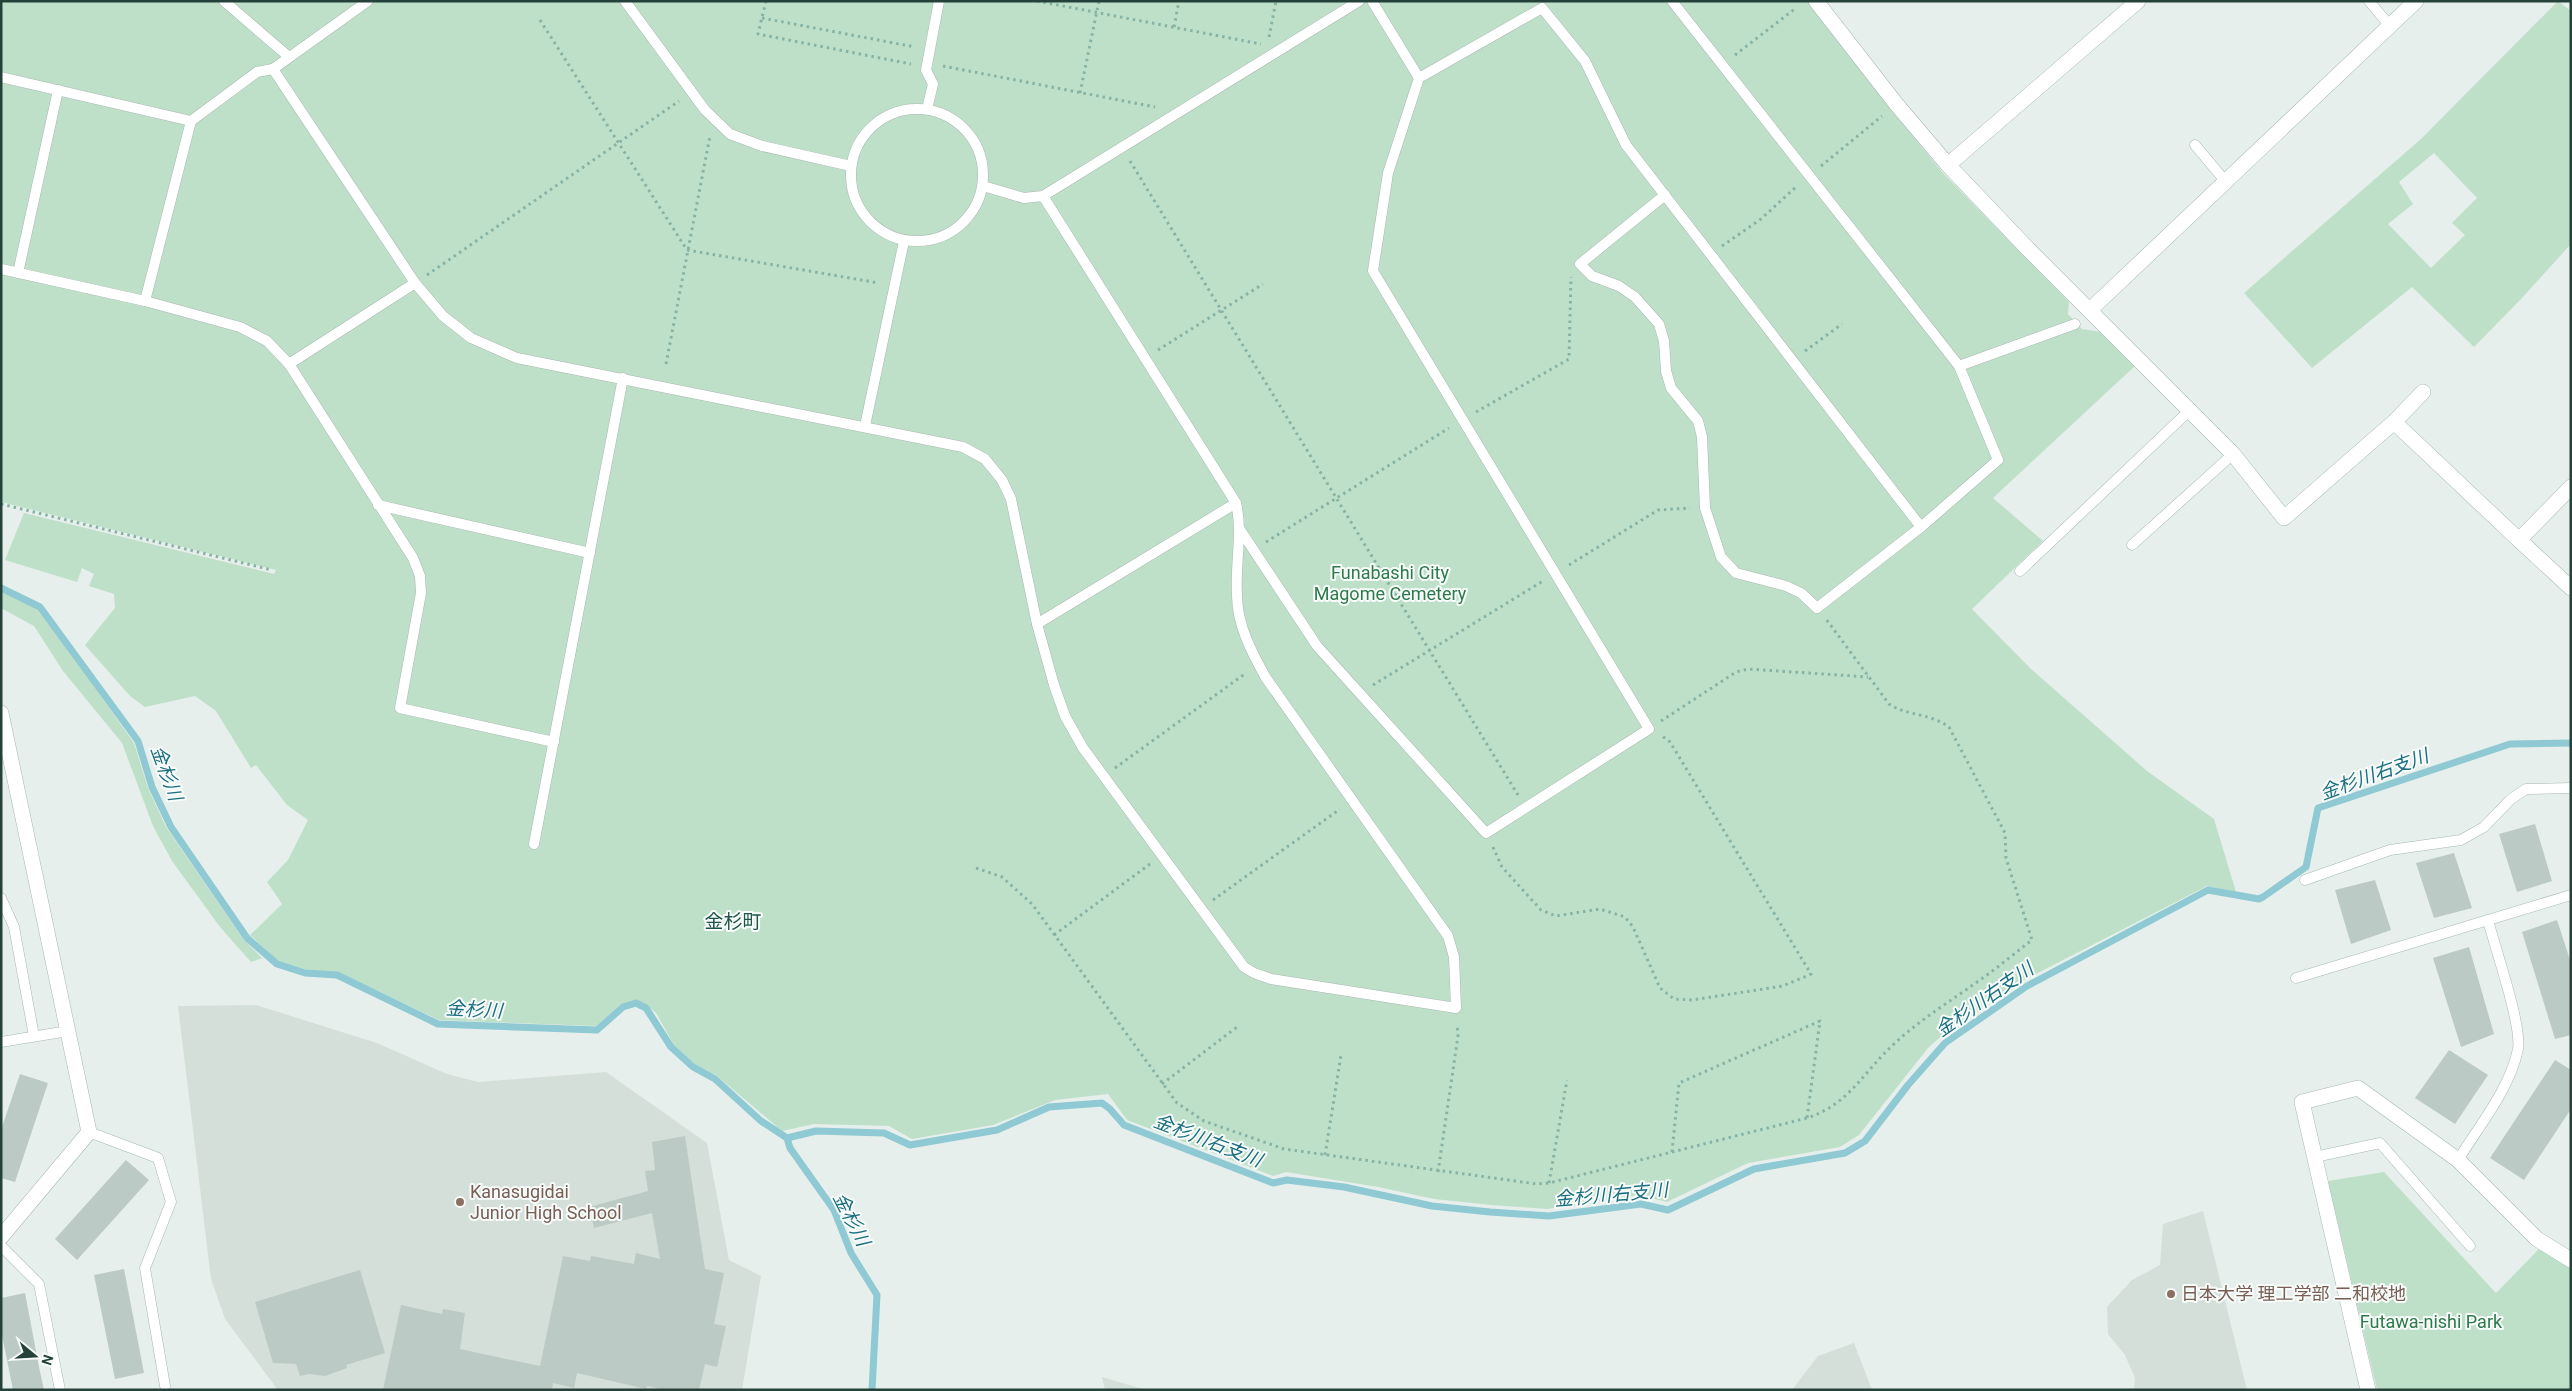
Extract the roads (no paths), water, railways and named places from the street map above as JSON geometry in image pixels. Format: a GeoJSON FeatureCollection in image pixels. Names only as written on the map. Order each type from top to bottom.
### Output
{"type":"FeatureCollection","features":[{"type":"Feature","properties":{"kind":"street"},"geometry":{"type":"LineString","coordinates":[[1816,1],[1897,105],[1948,165],[2233,454],[2284,518],[2394,422],[2423,392]]}},
{"type":"Feature","properties":{"kind":"street"},"geometry":{"type":"LineString","coordinates":[[1948,165],[2138,1]]}},
{"type":"Feature","properties":{"kind":"street"},"geometry":{"type":"LineString","coordinates":[[2090,310],[2416,1]]}},
{"type":"Feature","properties":{"kind":"street"},"geometry":{"type":"LineString","coordinates":[[2394,422],[2571,588]]}},
{"type":"Feature","properties":{"kind":"street"},"geometry":{"type":"LineString","coordinates":[[2519,540],[2571,487]]}},
{"type":"Feature","properties":{"kind":"street"},"geometry":{"type":"LineString","coordinates":[[1,713],[89,1132],[1,1237]]}},
{"type":"Feature","properties":{"kind":"street"},"geometry":{"type":"LineString","coordinates":[[2368,1390],[2302,1102],[2358,1088],[2458,1160],[2537,1239],[2571,1260]]}},
{"type":"Feature","properties":{"kind":"lane"},"geometry":{"type":"LineString","coordinates":[[224,1],[289,57]]}},
{"type":"Feature","properties":{"kind":"lane"},"geometry":{"type":"LineString","coordinates":[[145,301],[191,121],[257,72],[273,69],[368,1]]}},
{"type":"Feature","properties":{"kind":"lane"},"geometry":{"type":"LineString","coordinates":[[625,1],[691,92],[713,119],[730,134],[762,146],[851,166]]}},
{"type":"Feature","properties":{"kind":"lane"},"geometry":{"type":"LineString","coordinates":[[927,109],[933,84],[927,65],[939,1]]}},
{"type":"Feature","properties":{"kind":"lane"},"geometry":{"type":"LineString","coordinates":[[983,186],[1024,198],[1042,196],[1359,1]]}},
{"type":"Feature","properties":{"kind":"lane"},"geometry":{"type":"LineString","coordinates":[[1372,1],[1420,78]]}},
{"type":"Feature","properties":{"kind":"lane"},"geometry":{"type":"LineString","coordinates":[[1665,195],[1580,264],[1592,276],[1619,286],[1636,297],[1659,324],[1664,341],[1666,371],[1671,388],[1698,421],[1702,437],[1705,508],[1721,557],[1736,573],[1786,586],[1801,593],[1817,608],[1921,527],[1998,460],[1959,366],[1672,1]]}},
{"type":"Feature","properties":{"kind":"lane"},"geometry":{"type":"LineString","coordinates":[[2369,1],[2390,26]]}},
{"type":"Feature","properties":{"kind":"lane"},"geometry":{"type":"LineString","coordinates":[[1239,528],[1317,646],[1486,833],[1649,729],[1373,271],[1388,173],[1420,78],[1542,8],[1584,61],[1626,146],[1921,527]]}},
{"type":"Feature","properties":{"kind":"lane"},"geometry":{"type":"LineString","coordinates":[[273,69],[415,283],[443,316],[471,338],[517,358],[963,447],[985,459],[1002,480],[1011,499],[1037,624],[1064,716],[1083,748],[1244,966],[1254,973],[1271,979],[1456,1008],[1454,957],[1448,936],[1266,678],[1250,650],[1241,622],[1236,596],[1239,528],[1236,503],[1042,196]]}},
{"type":"Feature","properties":{"kind":"lane"},"geometry":{"type":"LineString","coordinates":[[1,76],[191,121]]}},
{"type":"Feature","properties":{"kind":"lane"},"geometry":{"type":"LineString","coordinates":[[18,273],[58,90]]}},
{"type":"Feature","properties":{"kind":"lane"},"geometry":{"type":"LineString","coordinates":[[906,109],[927,109],[952,118],[971,136],[982,160],[983,186],[973,211],[954,230],[930,240],[904,241],[885,234],[869,222],[861,211],[851,186],[851,166],[857,146],[869,129],[886,116],[906,109]]}},
{"type":"Feature","properties":{"kind":"lane"},"geometry":{"type":"LineString","coordinates":[[2195,145],[2226,182]]}},
{"type":"Feature","properties":{"kind":"lane"},"geometry":{"type":"LineString","coordinates":[[865,426],[904,241]]}},
{"type":"Feature","properties":{"kind":"lane"},"geometry":{"type":"LineString","coordinates":[[1,269],[145,301],[255,333],[267,341],[289,364],[413,558],[420,576],[421,594],[400,708],[554,742]]}},
{"type":"Feature","properties":{"kind":"lane"},"geometry":{"type":"LineString","coordinates":[[289,364],[415,283]]}},
{"type":"Feature","properties":{"kind":"lane"},"geometry":{"type":"LineString","coordinates":[[1959,366],[2075,324]]}},
{"type":"Feature","properties":{"kind":"lane"},"geometry":{"type":"LineString","coordinates":[[534,844],[623,378]]}},
{"type":"Feature","properties":{"kind":"lane"},"geometry":{"type":"LineString","coordinates":[[2020,571],[2190,410]]}},
{"type":"Feature","properties":{"kind":"lane"},"geometry":{"type":"LineString","coordinates":[[2132,545],[2233,454]]}},
{"type":"Feature","properties":{"kind":"lane"},"geometry":{"type":"LineString","coordinates":[[1037,624],[1236,503]]}},
{"type":"Feature","properties":{"kind":"lane"},"geometry":{"type":"LineString","coordinates":[[378,506],[590,552]]}},
{"type":"Feature","properties":{"kind":"lane"},"geometry":{"type":"LineString","coordinates":[[2305,880],[2390,850],[2461,840],[2484,827],[2511,799],[2526,789],[2571,788]]}},
{"type":"Feature","properties":{"kind":"lane"},"geometry":{"type":"LineString","coordinates":[[2296,978],[2571,894]]}},
{"type":"Feature","properties":{"kind":"lane"},"geometry":{"type":"LineString","coordinates":[[1,898],[14,927],[34,1036]]}},
{"type":"Feature","properties":{"kind":"lane"},"geometry":{"type":"LineString","coordinates":[[2458,1160],[2502,1090],[2511,1071],[2518,1048],[2517,1026],[2488,920]]}},
{"type":"Feature","properties":{"kind":"lane"},"geometry":{"type":"LineString","coordinates":[[1,1042],[68,1031]]}},
{"type":"Feature","properties":{"kind":"lane"},"geometry":{"type":"LineString","coordinates":[[89,1132],[158,1158],[161,1166],[171,1202],[145,1268],[165,1386]]}},
{"type":"Feature","properties":{"kind":"lane"},"geometry":{"type":"LineString","coordinates":[[2314,1157],[2380,1144],[2470,1246]]}},
{"type":"Feature","properties":{"kind":"lane"},"geometry":{"type":"LineString","coordinates":[[1,1246],[39,1284],[60,1390]]}},
{"type":"Feature","properties":{"kind":"waterway","name":"金杉川"},"geometry":{"type":"LineString","coordinates":[[1,588],[40,607],[138,741],[152,787],[171,827],[247,938],[277,964],[305,973],[337,975],[438,1024],[597,1030],[623,1007],[636,1003],[646,1008],[671,1047],[693,1067],[715,1079],[761,1121],[787,1138],[790,1148],[834,1210],[851,1253],[877,1295],[872,1390]]}},
{"type":"Feature","properties":{"kind":"waterway","name":"金杉川右支川"},"geometry":{"type":"LineString","coordinates":[[787,1138],[816,1131],[884,1133],[910,1145],[997,1130],[1049,1107],[1102,1103],[1124,1125],[1273,1183],[1287,1180],[1344,1187],[1432,1206],[1490,1212],[1549,1216],[1641,1204],[1668,1210],[1754,1169],[1845,1153],[1865,1141],[1908,1085],[1945,1043],[2027,986],[2208,890],[2259,899],[2263,897],[2306,867],[2318,808],[2510,744],[2571,743]]}},
{"type":"Feature","properties":{"kind":"place","name":"Kanasugidai Junior High School"},"geometry":{"type":"Point","coordinates":[460,1202]}},
{"type":"Feature","properties":{"kind":"place","name":"日本大学 理工学部 二和校地"},"geometry":{"type":"Point","coordinates":[2171,1294]}},
{"type":"Feature","properties":{"kind":"district","name":"金杉町"},"geometry":{"type":"Point","coordinates":[733,921]}},
{"type":"Feature","properties":{"kind":"park label","name":"Funabashi City Magome Cemetery"},"geometry":{"type":"Point","coordinates":[1390,583]}},
{"type":"Feature","properties":{"kind":"park label","name":"Futawa-nishi Park"},"geometry":{"type":"Point","coordinates":[2431,1322]}}]}
